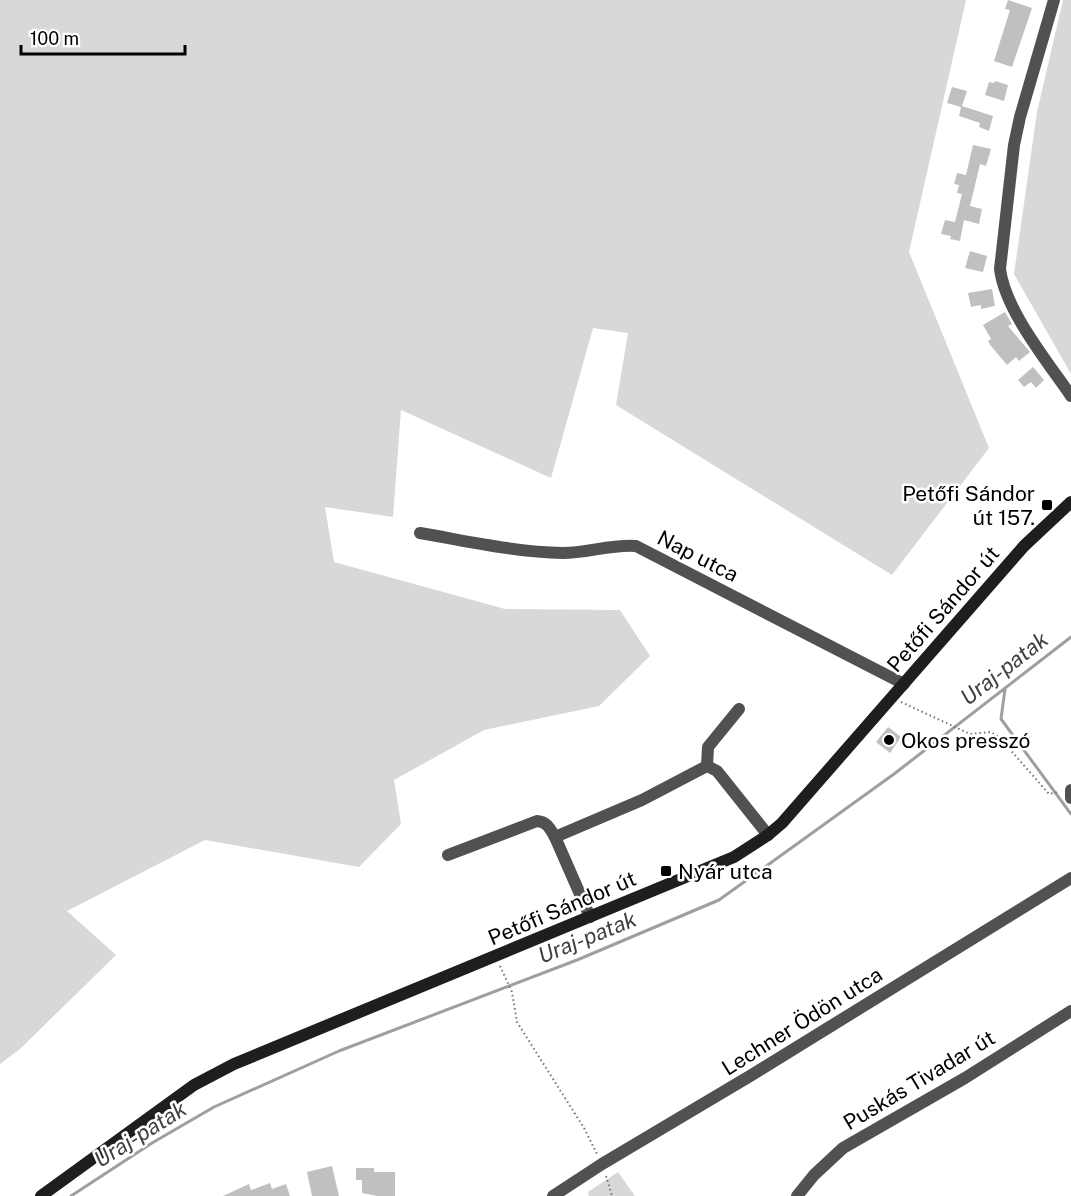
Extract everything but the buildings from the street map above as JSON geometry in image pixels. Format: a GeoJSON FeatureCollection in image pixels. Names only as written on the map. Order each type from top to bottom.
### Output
{"type":"FeatureCollection","features":[{"type":"Feature","properties":{"kind":"street"},"geometry":{"type":"LineString","coordinates":[[1054,0],[1014,145],[1000,268],[1003,287],[1017,314],[1071,396]]}},
{"type":"Feature","properties":{"kind":"street","name":"Petőfi Sándor út"},"geometry":{"type":"LineString","coordinates":[[50,1194],[194,1085],[234,1064],[734,857],[768,836],[818,784],[1024,546],[1071,502]]}},
{"type":"Feature","properties":{"kind":"street","name":"Nap utca"},"geometry":{"type":"LineString","coordinates":[[420,532],[524,551],[580,552],[625,545],[636,546],[904,684]]}},
{"type":"Feature","properties":{"kind":"street"},"geometry":{"type":"LineString","coordinates":[[706,766],[708,747],[739,709]]}},
{"type":"Feature","properties":{"kind":"street"},"geometry":{"type":"LineString","coordinates":[[706,766],[717,771],[768,836]]}},
{"type":"Feature","properties":{"kind":"street"},"geometry":{"type":"LineString","coordinates":[[555,837],[642,800],[706,766]]}},
{"type":"Feature","properties":{"kind":"street"},"geometry":{"type":"LineString","coordinates":[[448,855],[537,821],[548,825],[590,917]]}},
{"type":"Feature","properties":{"kind":"street","name":"Lechner Ödön utca"},"geometry":{"type":"LineString","coordinates":[[553,1196],[1071,878]]}},
{"type":"Feature","properties":{"kind":"street","name":"Puskás Tivadar út"},"geometry":{"type":"LineString","coordinates":[[797,1196],[814,1175],[843,1148],[965,1078],[1071,1011]]}},
{"type":"Feature","properties":{"kind":"path"},"geometry":{"type":"LineString","coordinates":[[891,698],[951,723],[970,734],[991,732],[999,737],[1049,794],[1068,793]]}},
{"type":"Feature","properties":{"kind":"path"},"geometry":{"type":"LineString","coordinates":[[496,956],[512,992],[517,1022],[584,1128],[602,1164],[612,1196]]}},
{"type":"Feature","properties":{"kind":"shaded area"},"geometry":{"type":"Polygon","coordinates":[[[0,0],[966,0],[909,252],[989,448],[892,575],[616,405],[628,333],[593,328],[551,478],[401,410],[393,517],[325,507],[334,562],[505,609],[620,610],[650,656],[599,706],[484,730],[394,780],[401,824],[359,867],[205,840],[67,911],[116,955],[20,1049],[0,1064],[0,0]]]}},
{"type":"Feature","properties":{"kind":"shaded area"},"geometry":{"type":"Polygon","coordinates":[[[1063,0],[1071,0],[1071,374],[1014,274],[1037,112],[1063,0]]]}},
{"type":"Feature","properties":{"kind":"shaded area"},"geometry":{"type":"Polygon","coordinates":[[[618,1172],[635,1196],[589,1196],[588,1192],[618,1172]]]}},
{"type":"Feature","properties":{"kind":"waterway","name":"Uraj-patak"},"geometry":{"type":"LineString","coordinates":[[71,1196],[152,1143],[214,1107],[339,1051],[577,960],[719,900],[894,774],[1071,637]]}},
{"type":"Feature","properties":{"kind":"waterway"},"geometry":{"type":"LineString","coordinates":[[1005,689],[1001,719],[1071,814]]}},
{"type":"Feature","properties":{"kind":"place","name":"Petőfi Sándor út 157."},"geometry":{"type":"Point","coordinates":[1047,505]}},
{"type":"Feature","properties":{"kind":"place","name":"Okos presszó"},"geometry":{"type":"Point","coordinates":[889,740]}},
{"type":"Feature","properties":{"kind":"place","name":"Nyár utca"},"geometry":{"type":"Point","coordinates":[666,871]}}]}
